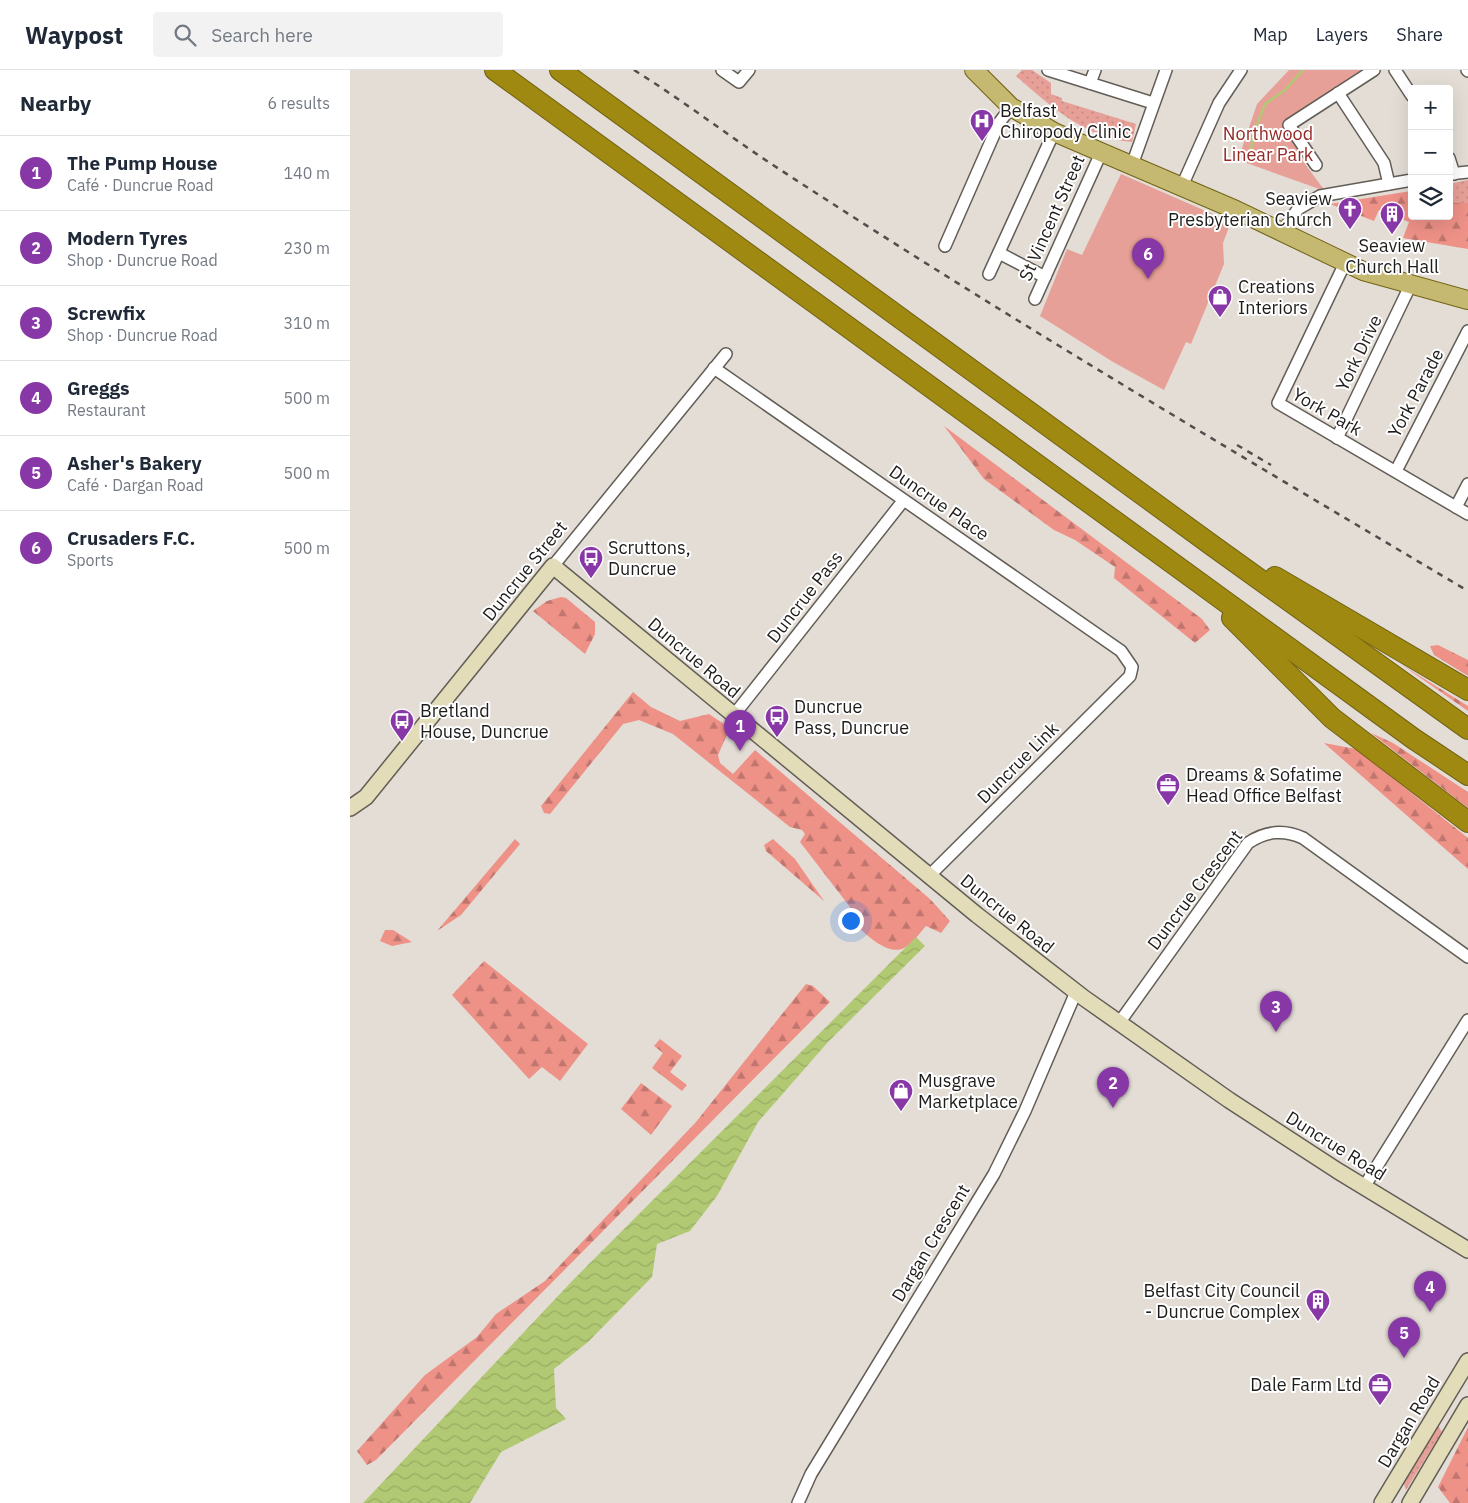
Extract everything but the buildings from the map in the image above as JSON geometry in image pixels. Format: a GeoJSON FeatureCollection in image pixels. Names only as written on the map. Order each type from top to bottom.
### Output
{"type":"FeatureCollection","features":[{"type":"Feature","properties":{"kind":"highway"},"geometry":{"type":"LineString","coordinates":[[495,70],[1414,740],[1468,775]]}},
{"type":"Feature","properties":{"kind":"highway"},"geometry":{"type":"LineString","coordinates":[[560,70],[1213,546],[1468,728]]}},
{"type":"Feature","properties":{"kind":"highway"},"geometry":{"type":"LineString","coordinates":[[1213,546],[1266,571],[1468,690]]}},
{"type":"Feature","properties":{"kind":"highway"},"geometry":{"type":"LineString","coordinates":[[1207,588],[1243,630],[1332,718],[1468,822]]}},
{"type":"Feature","properties":{"kind":"main road"},"geometry":{"type":"LineString","coordinates":[[974,70],[1011,106],[1054,132],[1182,186],[1345,263],[1375,275],[1468,300]]}},
{"type":"Feature","properties":{"kind":"street"},"geometry":{"type":"LineString","coordinates":[[722,70],[739,82],[749,70]]}},
{"type":"Feature","properties":{"kind":"street"},"geometry":{"type":"LineString","coordinates":[[1048,70],[1153,103]]}},
{"type":"Feature","properties":{"kind":"street"},"geometry":{"type":"LineString","coordinates":[[1090,83],[1095,70]]}},
{"type":"Feature","properties":{"kind":"street"},"geometry":{"type":"LineString","coordinates":[[1132,165],[1166,70]]}},
{"type":"Feature","properties":{"kind":"street"},"geometry":{"type":"LineString","coordinates":[[1182,186],[1219,104],[1241,70]]}},
{"type":"Feature","properties":{"kind":"street"},"geometry":{"type":"LineString","coordinates":[[1316,165],[1289,124],[1374,70]]}},
{"type":"Feature","properties":{"kind":"street"},"geometry":{"type":"LineString","coordinates":[[1395,70],[1408,90]]}},
{"type":"Feature","properties":{"kind":"street"},"geometry":{"type":"LineString","coordinates":[[1338,93],[1384,162],[1389,184]]}},
{"type":"Feature","properties":{"kind":"street"},"geometry":{"type":"LineString","coordinates":[[945,246],[999,123],[1011,106]]}},
{"type":"Feature","properties":{"kind":"street"},"geometry":{"type":"LineString","coordinates":[[989,274],[1054,132]]}},
{"type":"Feature","properties":{"kind":"street","name":"St Vincent Street"},"geometry":{"type":"LineString","coordinates":[[1035,299],[1101,153]]}},
{"type":"Feature","properties":{"kind":"street"},"geometry":{"type":"LineString","coordinates":[[1453,174],[1468,172]]}},
{"type":"Feature","properties":{"kind":"street"},"geometry":{"type":"LineString","coordinates":[[1282,232],[1298,209],[1320,196],[1408,181]]}},
{"type":"Feature","properties":{"kind":"street"},"geometry":{"type":"LineString","coordinates":[[999,253],[1045,277]]}},
{"type":"Feature","properties":{"kind":"street","name":"York Park"},"geometry":{"type":"LineString","coordinates":[[1345,263],[1278,404],[1468,514]]}},
{"type":"Feature","properties":{"kind":"street","name":"York Drive"},"geometry":{"type":"LineString","coordinates":[[1337,438],[1411,284]]}},
{"type":"Feature","properties":{"kind":"street","name":"York Parade"},"geometry":{"type":"LineString","coordinates":[[1396,471],[1468,331]]}},
{"type":"Feature","properties":{"kind":"street","name":"Duncrue Street"},"geometry":{"type":"LineString","coordinates":[[350,808],[366,797],[726,354]]}},
{"type":"Feature","properties":{"kind":"street","name":"Duncrue Place"},"geometry":{"type":"LineString","coordinates":[[714,368],[1121,651],[1132,667],[1130,676]]}},
{"type":"Feature","properties":{"kind":"street"},"geometry":{"type":"LineString","coordinates":[[1456,508],[1468,484]]}},
{"type":"Feature","properties":{"kind":"street","name":"Duncrue Pass"},"geometry":{"type":"LineString","coordinates":[[734,715],[904,501]]}},
{"type":"Feature","properties":{"kind":"street","name":"Duncrue Road"},"geometry":{"type":"LineString","coordinates":[[552,566],[1076,992],[1229,1100],[1364,1187],[1461,1241],[1468,1250]]}},
{"type":"Feature","properties":{"kind":"street","name":"Duncrue Link"},"geometry":{"type":"LineString","coordinates":[[930,875],[1130,676]]}},
{"type":"Feature","properties":{"kind":"street","name":"Duncrue Crescent"},"geometry":{"type":"LineString","coordinates":[[1119,1023],[1244,849],[1261,834],[1290,832],[1304,838],[1468,957]]}},
{"type":"Feature","properties":{"kind":"street","name":"Dargan Crescent"},"geometry":{"type":"LineString","coordinates":[[798,1503],[811,1474],[1000,1162],[1025,1111],[1076,992]]}},
{"type":"Feature","properties":{"kind":"street"},"geometry":{"type":"LineString","coordinates":[[1364,1187],[1468,1020]]}},
{"type":"Feature","properties":{"kind":"street","name":"Dargan Road"},"geometry":{"type":"LineString","coordinates":[[1382,1503],[1468,1361]]}},
{"type":"Feature","properties":{"kind":"street"},"geometry":{"type":"LineString","coordinates":[[1410,1503],[1468,1405]]}},
{"type":"Feature","properties":{"kind":"green space"},"geometry":{"type":"Polygon","coordinates":[[[1022,70],[1032,70],[1051,83],[1051,94],[1062,98],[1062,101],[1136,124],[1132,142],[1099,134],[1083,127],[1055,109],[1016,76],[1022,70]]]}},
{"type":"Feature","properties":{"kind":"green space","name":"Northwood Linear Park"},"geometry":{"type":"Polygon","coordinates":[[[1289,70],[1363,70],[1286,123],[1305,164],[1325,191],[1238,160],[1257,104],[1289,70]]]}},
{"type":"Feature","properties":{"kind":"green space"},"geometry":{"type":"Polygon","coordinates":[[[1121,174],[1231,222],[1223,243],[1224,264],[1191,344],[1186,342],[1164,390],[1113,362],[1040,316],[1067,249],[1082,255],[1121,174]]]}},
{"type":"Feature","properties":{"kind":"green space"},"geometry":{"type":"Polygon","coordinates":[[[1468,180],[1468,203],[1453,203],[1453,183],[1468,180]]]}},
{"type":"Feature","properties":{"kind":"green space"},"geometry":{"type":"Polygon","coordinates":[[[1408,191],[1408,220],[1453,220],[1453,203],[1468,203],[1468,249],[1403,238],[1409,222],[1379,210],[1374,221],[1330,204],[1408,191]]]}},
{"type":"Feature","properties":{"kind":"green space"},"geometry":{"type":"Polygon","coordinates":[[[944,426],[1202,619],[1210,630],[1195,643],[1114,578],[1115,567],[1075,540],[1054,530],[984,479],[944,426]]]}},
{"type":"Feature","properties":{"kind":"green space"},"geometry":{"type":"Polygon","coordinates":[[[561,597],[566,598],[595,622],[595,634],[585,654],[533,611],[547,601],[561,597]]]}},
{"type":"Feature","properties":{"kind":"green space"},"geometry":{"type":"Polygon","coordinates":[[[1438,645],[1468,660],[1468,676],[1434,655],[1430,646],[1438,645]]]}},
{"type":"Feature","properties":{"kind":"green space"},"geometry":{"type":"Polygon","coordinates":[[[1402,665],[1468,706],[1468,711],[1402,665]]]}},
{"type":"Feature","properties":{"kind":"green space"},"geometry":{"type":"Polygon","coordinates":[[[633,692],[651,707],[680,721],[709,714],[730,728],[718,755],[720,763],[733,774],[755,750],[930,899],[950,921],[941,933],[926,926],[910,944],[897,950],[875,942],[851,920],[850,907],[800,842],[805,834],[802,830],[790,827],[673,734],[639,720],[623,724],[550,814],[544,813],[541,806],[633,692]]]}},
{"type":"Feature","properties":{"kind":"green space"},"geometry":{"type":"Polygon","coordinates":[[[1371,733],[1393,743],[1468,792],[1468,808],[1371,733]]]}},
{"type":"Feature","properties":{"kind":"green space"},"geometry":{"type":"Polygon","coordinates":[[[1324,743],[1356,749],[1468,838],[1468,869],[1324,743]]]}},
{"type":"Feature","properties":{"kind":"green space"},"geometry":{"type":"Polygon","coordinates":[[[515,839],[520,844],[461,915],[437,931],[515,839]]]}},
{"type":"Feature","properties":{"kind":"green space"},"geometry":{"type":"Polygon","coordinates":[[[773,839],[795,859],[824,901],[766,851],[764,845],[773,839]]]}},
{"type":"Feature","properties":{"kind":"green space"},"geometry":{"type":"Polygon","coordinates":[[[385,930],[393,930],[412,942],[392,946],[380,941],[385,930]]]}},
{"type":"Feature","properties":{"kind":"green space"},"geometry":{"type":"Polygon","coordinates":[[[484,961],[588,1044],[560,1081],[542,1067],[529,1079],[452,995],[484,961]]]}},
{"type":"Feature","properties":{"kind":"green space"},"geometry":{"type":"Polygon","coordinates":[[[806,984],[813,986],[830,1002],[376,1460],[367,1465],[357,1451],[425,1375],[477,1337],[496,1314],[545,1281],[696,1122],[806,984]]]}},
{"type":"Feature","properties":{"kind":"green space"},"geometry":{"type":"Polygon","coordinates":[[[660,1039],[682,1056],[670,1072],[687,1085],[682,1091],[652,1068],[663,1053],[654,1046],[660,1039]]]}},
{"type":"Feature","properties":{"kind":"green space"},"geometry":{"type":"Polygon","coordinates":[[[641,1083],[672,1106],[651,1135],[621,1109],[641,1083]]]}},
{"type":"Feature","properties":{"kind":"green space"},"geometry":{"type":"Polygon","coordinates":[[[1437,1424],[1442,1432],[1406,1490],[1403,1481],[1437,1424]]]}},
{"type":"Feature","properties":{"kind":"green space"},"geometry":{"type":"Polygon","coordinates":[[[1468,1427],[1468,1503],[1450,1503],[1438,1487],[1468,1427]]]}},
{"type":"Feature","properties":{"kind":"water"},"geometry":{"type":"Polygon","coordinates":[[[916,937],[925,946],[828,1042],[758,1122],[717,1196],[690,1231],[657,1244],[652,1277],[588,1342],[554,1369],[556,1408],[566,1419],[501,1452],[470,1503],[363,1503],[573,1280],[916,937]]]}},
{"type":"Feature","properties":{"kind":"waterway"},"geometry":{"type":"LineString","coordinates":[[1249,160],[1254,133],[1265,104],[1285,90],[1303,70]]}},
{"type":"Feature","properties":{"kind":"railway"},"geometry":{"type":"LineString","coordinates":[[634,70],[773,165],[944,275],[1118,382],[1468,591]]}},
{"type":"Feature","properties":{"kind":"railway"},"geometry":{"type":"LineString","coordinates":[[1237,445],[1271,465]]}},
{"type":"Feature","properties":{"kind":"place","name":"Belfast Chiropody Clinic"},"geometry":{"type":"Point","coordinates":[982,142]}},
{"type":"Feature","properties":{"kind":"place","name":"Seaview Presbyterian Church"},"geometry":{"type":"Point","coordinates":[1350,230]}},
{"type":"Feature","properties":{"kind":"place","name":"Seaview Church Hall"},"geometry":{"type":"Point","coordinates":[1392,235]}},
{"type":"Feature","properties":{"kind":"place","name":"Crusaders F.C."},"geometry":{"type":"Point","coordinates":[1148,279]}},
{"type":"Feature","properties":{"kind":"place","name":"Creations Interiors"},"geometry":{"type":"Point","coordinates":[1220,318]}},
{"type":"Feature","properties":{"kind":"place","name":"Scruttons, Duncrue"},"geometry":{"type":"Point","coordinates":[591,579]}},
{"type":"Feature","properties":{"kind":"place","name":"Duncrue Pass, Duncrue"},"geometry":{"type":"Point","coordinates":[777,738]}},
{"type":"Feature","properties":{"kind":"place","name":"Bretland House, Duncrue"},"geometry":{"type":"Point","coordinates":[402,742]}},
{"type":"Feature","properties":{"kind":"place","name":"The Pump House"},"geometry":{"type":"Point","coordinates":[740,751]}},
{"type":"Feature","properties":{"kind":"place","name":"Dreams & Sofatime Head Office Belfast"},"geometry":{"type":"Point","coordinates":[1168,806]}},
{"type":"Feature","properties":{"kind":"place","name":"Screwfix"},"geometry":{"type":"Point","coordinates":[1276,1032]}},
{"type":"Feature","properties":{"kind":"place","name":"Modern Tyres"},"geometry":{"type":"Point","coordinates":[1113,1108]}},
{"type":"Feature","properties":{"kind":"place","name":"Musgrave Marketplace"},"geometry":{"type":"Point","coordinates":[901,1112]}},
{"type":"Feature","properties":{"kind":"place","name":"Greggs"},"geometry":{"type":"Point","coordinates":[1430,1312]}},
{"type":"Feature","properties":{"kind":"place","name":"Belfast City Council - Duncrue Complex"},"geometry":{"type":"Point","coordinates":[1318,1322]}},
{"type":"Feature","properties":{"kind":"place","name":"Asher's Bakery"},"geometry":{"type":"Point","coordinates":[1404,1358]}},
{"type":"Feature","properties":{"kind":"place","name":"Dale Farm Ltd"},"geometry":{"type":"Point","coordinates":[1380,1406]}}]}
